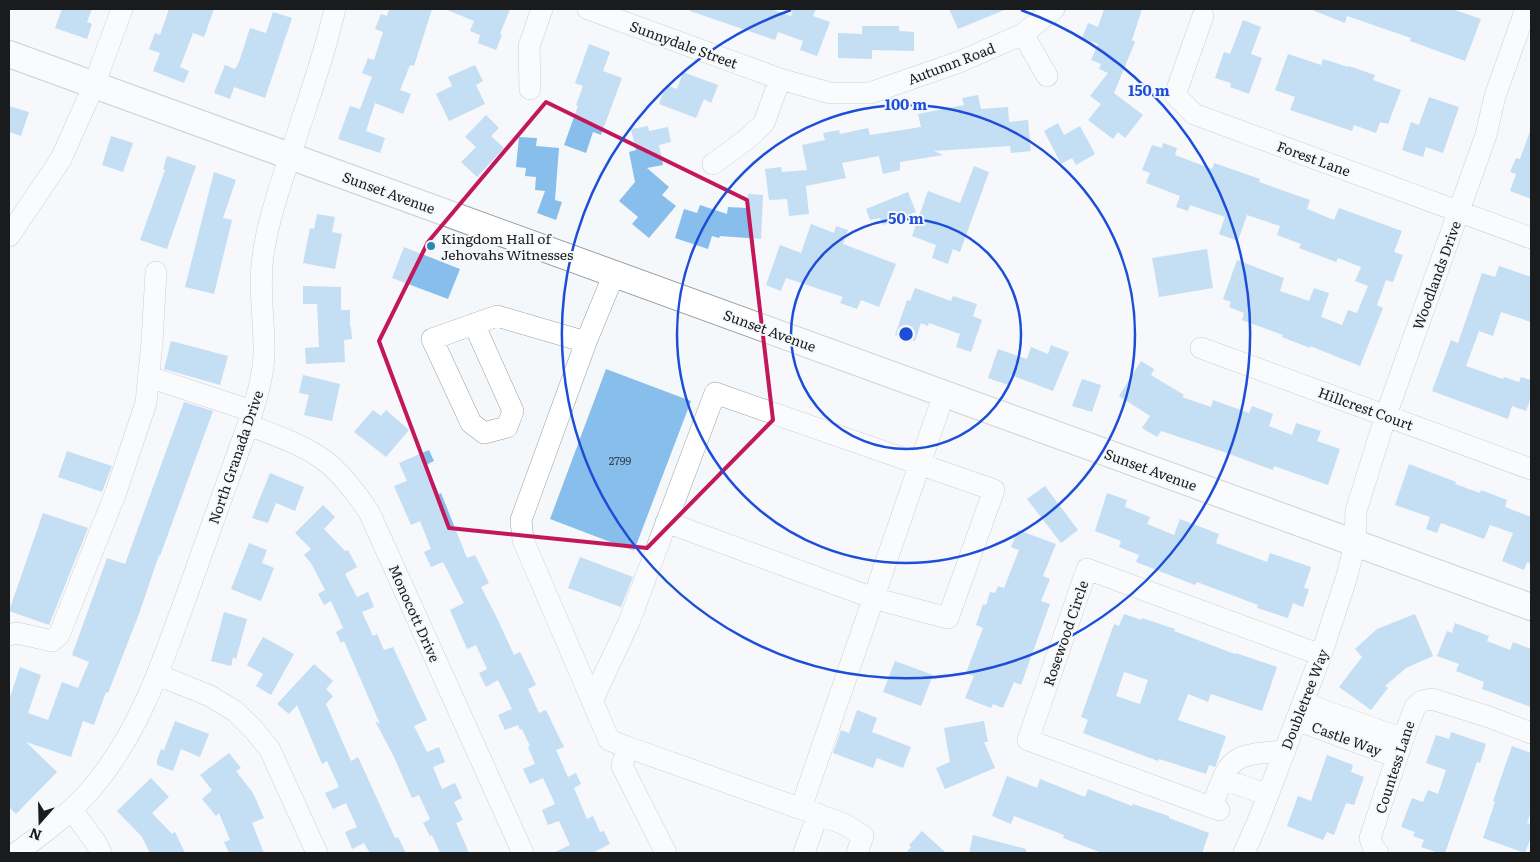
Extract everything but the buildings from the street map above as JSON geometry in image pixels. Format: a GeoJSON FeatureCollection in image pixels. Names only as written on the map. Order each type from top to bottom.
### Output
{"type":"FeatureCollection","features":[{"type":"Feature","properties":{"kind":"main road","name":"Sunset Avenue"},"geometry":{"type":"LineString","coordinates":[[9,54],[1531,607]]}},
{"type":"Feature","properties":{"kind":"street"},"geometry":{"type":"LineString","coordinates":[[9,236],[61,159],[94,85],[122,9]]}},
{"type":"Feature","properties":{"kind":"street","name":"North Granada Drive"},"geometry":{"type":"LineString","coordinates":[[16,853],[49,830],[72,810],[94,786],[138,720],[158,675],[250,418],[259,386],[264,357],[261,289],[262,258],[270,217],[326,47],[335,9]]}},
{"type":"Feature","properties":{"kind":"street"},"geometry":{"type":"LineString","coordinates":[[530,89],[530,46],[542,9]]}},
{"type":"Feature","properties":{"kind":"street","name":"Sunnydale Street"},"geometry":{"type":"LineString","coordinates":[[588,9],[780,79]]}},
{"type":"Feature","properties":{"kind":"street","name":"Autumn Road"},"geometry":{"type":"LineString","coordinates":[[780,79],[830,93],[870,93],[959,62],[1023,34],[1054,9]]}},
{"type":"Feature","properties":{"kind":"street","name":"Woodlands Drive"},"geometry":{"type":"LineString","coordinates":[[1355,543],[1356,511],[1386,415],[1486,135],[1495,96],[1526,9]]}},
{"type":"Feature","properties":{"kind":"street","name":"Forest Lane"},"geometry":{"type":"LineString","coordinates":[[1203,16],[1175,94],[1194,114],[1531,238]]}},
{"type":"Feature","properties":{"kind":"street"},"geometry":{"type":"LineString","coordinates":[[1023,34],[1047,76]]}},
{"type":"Feature","properties":{"kind":"street"},"geometry":{"type":"LineString","coordinates":[[713,164],[747,139],[764,123],[780,79]]}},
{"type":"Feature","properties":{"kind":"street"},"geometry":{"type":"LineString","coordinates":[[9,635],[17,633],[52,640],[59,635],[116,492],[146,403],[156,272]]}},
{"type":"Feature","properties":{"kind":"street"},"geometry":{"type":"LineString","coordinates":[[614,274],[586,342],[521,520],[523,540],[609,740],[844,824],[863,836],[857,853]]}},
{"type":"Feature","properties":{"kind":"street"},"geometry":{"type":"LineString","coordinates":[[474,324],[513,411],[507,427],[484,433],[470,423],[432,339],[496,316],[586,342]]}},
{"type":"Feature","properties":{"kind":"street","name":"Hillcrest Court"},"geometry":{"type":"LineString","coordinates":[[1201,348],[1531,469]]}},
{"type":"Feature","properties":{"kind":"street","name":"Monocott Drive"},"geometry":{"type":"LineString","coordinates":[[149,377],[250,418],[328,463],[353,488],[369,512],[523,853]]}},
{"type":"Feature","properties":{"kind":"street"},"geometry":{"type":"LineString","coordinates":[[592,701],[629,622],[666,522],[715,392],[994,490],[948,618],[874,598],[666,522]]}},
{"type":"Feature","properties":{"kind":"street"},"geometry":{"type":"LineString","coordinates":[[804,853],[809,811],[874,598],[944,394]]}},
{"type":"Feature","properties":{"kind":"street","name":"Doubletree Way"},"geometry":{"type":"LineString","coordinates":[[1244,853],[1322,655],[1347,576],[1355,543]]}},
{"type":"Feature","properties":{"kind":"street","name":"Rosewood Circle"},"geometry":{"type":"LineString","coordinates":[[1223,779],[1216,809],[1028,740],[1087,569],[1322,655]]}},
{"type":"Feature","properties":{"kind":"street"},"geometry":{"type":"LineString","coordinates":[[158,675],[210,696],[235,711],[254,730],[270,750],[317,853]]}},
{"type":"Feature","properties":{"kind":"street","name":"Countess Lane"},"geometry":{"type":"LineString","coordinates":[[1376,850],[1370,838],[1415,707],[1422,700],[1432,699],[1531,733]]}},
{"type":"Feature","properties":{"kind":"street","name":"Castle Way"},"geometry":{"type":"LineString","coordinates":[[1300,712],[1400,748]]}},
{"type":"Feature","properties":{"kind":"street"},"geometry":{"type":"LineString","coordinates":[[628,747],[622,766],[666,853]]}},
{"type":"Feature","properties":{"kind":"street"},"geometry":{"type":"LineString","coordinates":[[1268,795],[1223,779],[1228,768],[1237,759],[1250,754],[1285,751]]}},
{"type":"Feature","properties":{"kind":"street"},"geometry":{"type":"LineString","coordinates":[[72,810],[101,853]]}},
{"type":"Feature","properties":{"kind":"highlighted area"},"geometry":{"type":"Polygon","coordinates":[[[546,102],[747,200],[773,420],[647,548],[449,528],[379,341],[428,242],[546,102]]]}},
{"type":"Feature","properties":{"kind":"place","name":"Kingdom Hall of Jehovahs Witnesses"},"geometry":{"type":"Point","coordinates":[431,246]}}]}
